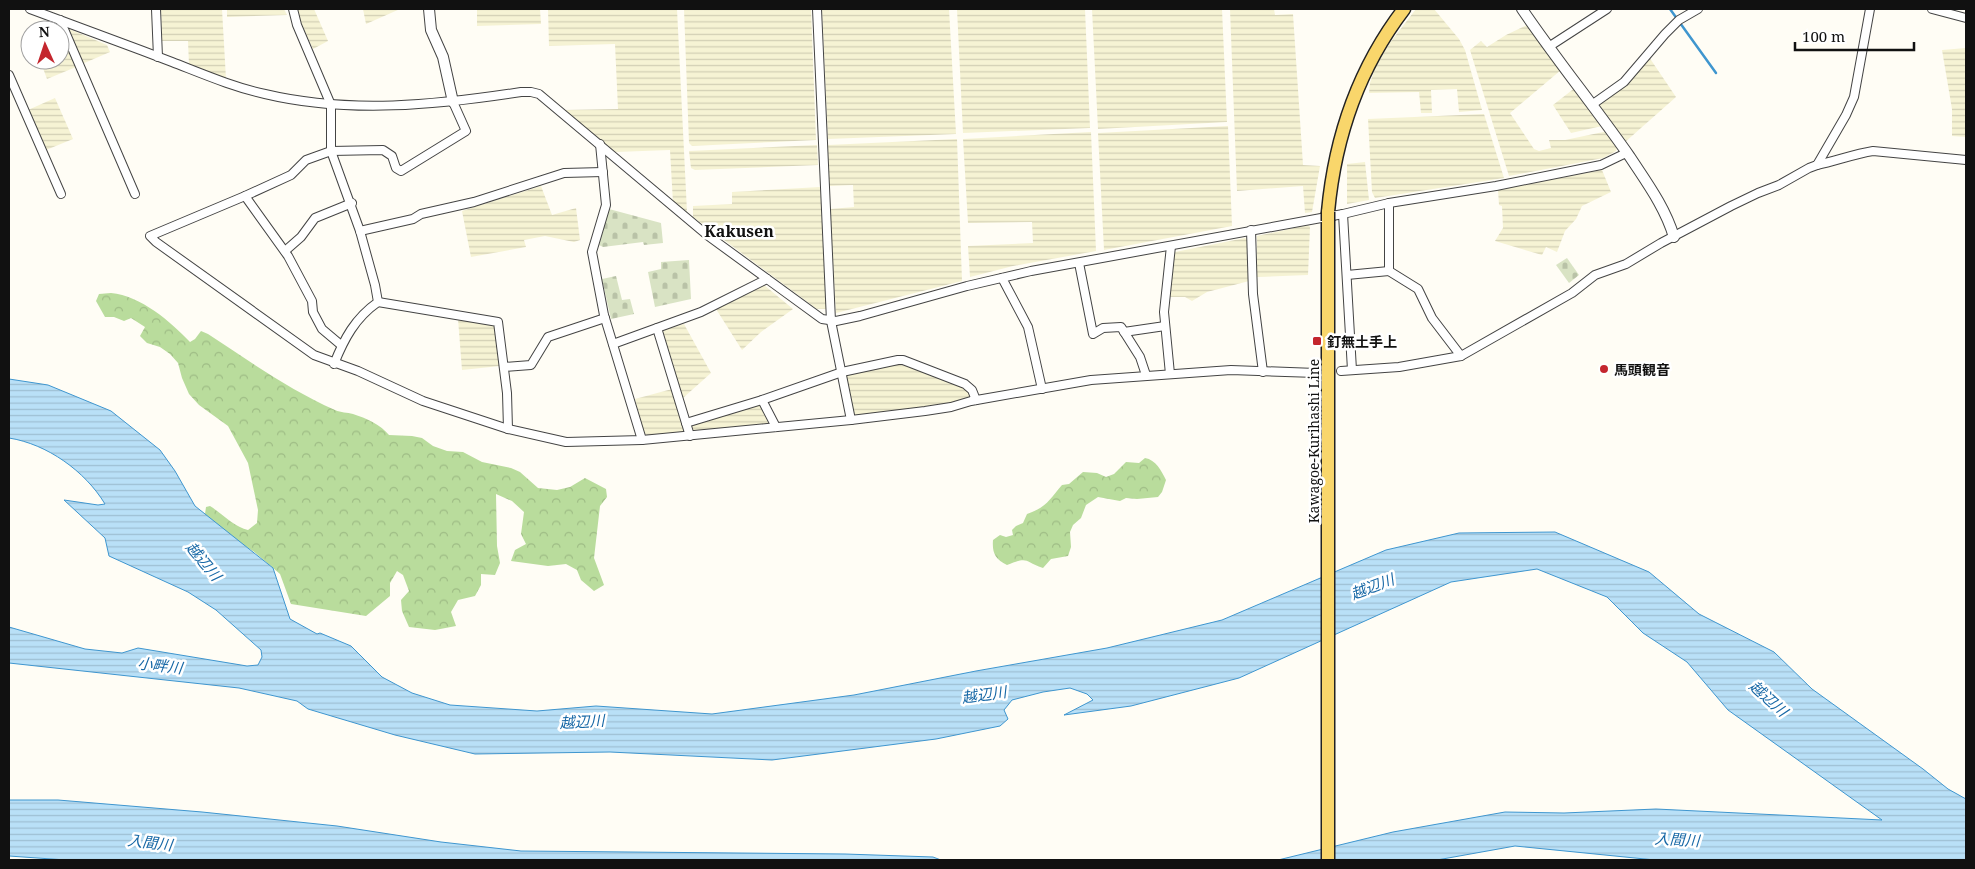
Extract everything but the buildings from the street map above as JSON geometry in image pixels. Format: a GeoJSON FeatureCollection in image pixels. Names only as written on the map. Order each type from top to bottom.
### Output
{"type":"FeatureCollection","features":[{"type":"Feature","properties":{"kind":"main road","name":"Kawagoe-Kurihashi Line"},"geometry":{"type":"LineString","coordinates":[[1328,860],[1328,217],[1336,158],[1348,110],[1358,85],[1384,38],[1404,9]]}},
{"type":"Feature","properties":{"kind":"street"},"geometry":{"type":"LineString","coordinates":[[30,9],[60,20]]}},
{"type":"Feature","properties":{"kind":"street"},"geometry":{"type":"LineString","coordinates":[[156,9],[158,57]]}},
{"type":"Feature","properties":{"kind":"street"},"geometry":{"type":"LineString","coordinates":[[429,9],[431,30],[443,56],[453,102],[466,131],[402,171],[396,168],[392,156],[383,150],[331,151],[306,160],[291,174],[245,196],[150,236],[314,355],[334,364],[358,371],[423,401],[508,429],[566,442],[642,440],[926,411],[976,400],[1091,380],[1231,370],[1316,372]]}},
{"type":"Feature","properties":{"kind":"street"},"geometry":{"type":"LineString","coordinates":[[817,9],[831,321],[851,420]]}},
{"type":"Feature","properties":{"kind":"street"},"geometry":{"type":"LineString","coordinates":[[1522,9],[1593,104],[1626,152],[1666,214],[1674,237]]}},
{"type":"Feature","properties":{"kind":"street"},"geometry":{"type":"LineString","coordinates":[[1550,46],[1607,9]]}},
{"type":"Feature","properties":{"kind":"street"},"geometry":{"type":"LineString","coordinates":[[1593,104],[1624,82],[1679,20],[1698,9]]}},
{"type":"Feature","properties":{"kind":"street"},"geometry":{"type":"LineString","coordinates":[[1817,165],[1846,115],[1854,96],[1870,9]]}},
{"type":"Feature","properties":{"kind":"street"},"geometry":{"type":"LineString","coordinates":[[1932,9],[1966,18]]}},
{"type":"Feature","properties":{"kind":"street"},"geometry":{"type":"LineString","coordinates":[[292,10],[330,105],[331,151],[352,204],[378,302]]}},
{"type":"Feature","properties":{"kind":"street"},"geometry":{"type":"LineString","coordinates":[[70,24],[253,91],[330,105],[395,105],[453,102],[531,92],[539,94],[707,235],[822,319],[831,321],[860,316],[1002,278],[1343,214],[1389,203],[1496,186],[1601,165],[1626,152]]}},
{"type":"Feature","properties":{"kind":"street"},"geometry":{"type":"LineString","coordinates":[[70,43],[135,194]]}},
{"type":"Feature","properties":{"kind":"street"},"geometry":{"type":"LineString","coordinates":[[9,75],[61,194]]}},
{"type":"Feature","properties":{"kind":"street"},"geometry":{"type":"LineString","coordinates":[[600,144],[606,204],[592,252],[605,318],[642,440]]}},
{"type":"Feature","properties":{"kind":"street"},"geometry":{"type":"LineString","coordinates":[[1341,372],[1399,367],[1461,356],[1572,294],[1595,275],[1626,264],[1731,206],[1779,185],[1817,165],[1873,151],[1966,160]]}},
{"type":"Feature","properties":{"kind":"street"},"geometry":{"type":"LineString","coordinates":[[360,231],[474,202],[564,173],[603,172]]}},
{"type":"Feature","properties":{"kind":"street"},"geometry":{"type":"LineString","coordinates":[[245,196],[285,251],[312,301],[313,312],[322,328],[341,345]]}},
{"type":"Feature","properties":{"kind":"street"},"geometry":{"type":"LineString","coordinates":[[1389,203],[1389,271]]}},
{"type":"Feature","properties":{"kind":"street"},"geometry":{"type":"LineString","coordinates":[[285,251],[301,237],[315,218],[352,204]]}},
{"type":"Feature","properties":{"kind":"street"},"geometry":{"type":"LineString","coordinates":[[1343,214],[1352,370]]}},
{"type":"Feature","properties":{"kind":"street"},"geometry":{"type":"LineString","coordinates":[[1250,230],[1253,294],[1263,372]]}},
{"type":"Feature","properties":{"kind":"street"},"geometry":{"type":"LineString","coordinates":[[1170,374],[1164,312],[1171,246]]}},
{"type":"Feature","properties":{"kind":"street"},"geometry":{"type":"LineString","coordinates":[[1079,263],[1093,334],[1102,328],[1121,327],[1140,357],[1146,376]]}},
{"type":"Feature","properties":{"kind":"street"},"geometry":{"type":"LineString","coordinates":[[1347,275],[1389,271],[1418,289],[1432,318],[1461,356]]}},
{"type":"Feature","properties":{"kind":"street"},"geometry":{"type":"LineString","coordinates":[[1002,278],[1028,327],[1042,389]]}},
{"type":"Feature","properties":{"kind":"street"},"geometry":{"type":"LineString","coordinates":[[613,344],[701,312],[767,279]]}},
{"type":"Feature","properties":{"kind":"street"},"geometry":{"type":"LineString","coordinates":[[334,364],[341,345],[355,322],[367,309],[378,302],[498,322],[507,393],[508,429]]}},
{"type":"Feature","properties":{"kind":"street"},"geometry":{"type":"LineString","coordinates":[[504,367],[531,365],[548,337],[605,318]]}},
{"type":"Feature","properties":{"kind":"street"},"geometry":{"type":"LineString","coordinates":[[1124,332],[1165,326]]}},
{"type":"Feature","properties":{"kind":"street"},"geometry":{"type":"LineString","coordinates":[[657,328],[690,436]]}},
{"type":"Feature","properties":{"kind":"street"},"geometry":{"type":"LineString","coordinates":[[686,423],[762,400],[842,372],[903,360],[965,384],[972,390],[976,400]]}},
{"type":"Feature","properties":{"kind":"street"},"geometry":{"type":"LineString","coordinates":[[762,400],[776,427]]}},
{"type":"Feature","properties":{"kind":"shaded area"},"geometry":{"type":"Polygon","coordinates":[[[161,9],[222,9],[226,79],[189,65],[188,41],[162,41],[161,9]]]}},
{"type":"Feature","properties":{"kind":"shaded area"},"geometry":{"type":"Polygon","coordinates":[[[227,9],[284,9],[287,15],[227,17],[227,9]]]}},
{"type":"Feature","properties":{"kind":"shaded area"},"geometry":{"type":"Polygon","coordinates":[[[298,9],[314,9],[328,41],[313,49],[298,16],[298,9]]]}},
{"type":"Feature","properties":{"kind":"shaded area"},"geometry":{"type":"Polygon","coordinates":[[[363,9],[400,9],[366,24],[363,9]]]}},
{"type":"Feature","properties":{"kind":"shaded area"},"geometry":{"type":"Polygon","coordinates":[[[477,9],[540,9],[541,24],[477,26],[477,9]]]}},
{"type":"Feature","properties":{"kind":"shaded area"},"geometry":{"type":"Polygon","coordinates":[[[548,9],[677,9],[687,212],[673,203],[670,150],[615,152],[564,110],[618,109],[615,44],[549,46],[548,9]]]}},
{"type":"Feature","properties":{"kind":"shaded area"},"geometry":{"type":"Polygon","coordinates":[[[684,9],[811,9],[816,140],[692,146],[689,143],[684,9]]]}},
{"type":"Feature","properties":{"kind":"shaded area"},"geometry":{"type":"Polygon","coordinates":[[[822,9],[949,9],[956,134],[828,139],[822,9]]]}},
{"type":"Feature","properties":{"kind":"shaded area"},"geometry":{"type":"Polygon","coordinates":[[[957,9],[1085,9],[1090,128],[963,133],[957,9]]]}},
{"type":"Feature","properties":{"kind":"shaded area"},"geometry":{"type":"Polygon","coordinates":[[[1092,9],[1222,9],[1227,122],[1098,129],[1092,9]]]}},
{"type":"Feature","properties":{"kind":"shaded area"},"geometry":{"type":"Polygon","coordinates":[[[1230,9],[1274,9],[1275,15],[1293,14],[1303,165],[1320,166],[1312,212],[1305,213],[1303,186],[1237,191],[1230,9]]]}},
{"type":"Feature","properties":{"kind":"shaded area"},"geometry":{"type":"Polygon","coordinates":[[[1416,9],[1434,9],[1459,39],[1465,50],[1482,110],[1459,112],[1457,89],[1431,90],[1432,113],[1421,113],[1419,92],[1369,93],[1375,68],[1389,44],[1416,9]]]}},
{"type":"Feature","properties":{"kind":"shaded area"},"geometry":{"type":"Polygon","coordinates":[[[1529,24],[1561,70],[1510,113],[1534,149],[1539,151],[1551,148],[1549,140],[1565,140],[1608,131],[1617,148],[1616,151],[1603,158],[1509,176],[1470,50],[1481,41],[1487,47],[1529,24]]]}},
{"type":"Feature","properties":{"kind":"shaded area"},"geometry":{"type":"Polygon","coordinates":[[[70,29],[107,45],[110,52],[82,64],[70,35],[70,29]]]}},
{"type":"Feature","properties":{"kind":"shaded area"},"geometry":{"type":"Polygon","coordinates":[[[1966,48],[1966,137],[1952,136],[1952,109],[1942,50],[1966,48]]]}},
{"type":"Feature","properties":{"kind":"shaded area"},"geometry":{"type":"Polygon","coordinates":[[[70,54],[76,67],[70,69],[70,54]]]}},
{"type":"Feature","properties":{"kind":"shaded area"},"geometry":{"type":"Polygon","coordinates":[[[1649,57],[1676,97],[1624,143],[1598,104],[1649,57]]]}},
{"type":"Feature","properties":{"kind":"shaded area"},"geometry":{"type":"Polygon","coordinates":[[[44,70],[69,70],[47,79],[44,70]]]}},
{"type":"Feature","properties":{"kind":"shaded area"},"geometry":{"type":"Polygon","coordinates":[[[1576,87],[1602,126],[1571,133],[1553,105],[1576,87]]]}},
{"type":"Feature","properties":{"kind":"shaded area"},"geometry":{"type":"Polygon","coordinates":[[[55,98],[73,139],[46,150],[28,110],[55,98]]]}},
{"type":"Feature","properties":{"kind":"shaded area"},"geometry":{"type":"Polygon","coordinates":[[[1484,114],[1504,178],[1375,198],[1372,192],[1368,119],[1484,114]]]}},
{"type":"Feature","properties":{"kind":"shaded area"},"geometry":{"type":"Polygon","coordinates":[[[1228,126],[1232,226],[1104,250],[1098,133],[1228,126]]]}},
{"type":"Feature","properties":{"kind":"shaded area"},"geometry":{"type":"Polygon","coordinates":[[[1091,132],[1096,251],[1013,266],[970,277],[968,246],[1033,243],[1032,222],[968,223],[963,139],[1091,132]]]}},
{"type":"Feature","properties":{"kind":"shaded area"},"geometry":{"type":"Polygon","coordinates":[[[957,139],[962,281],[836,313],[830,209],[854,207],[853,185],[829,186],[828,145],[957,139]]]}},
{"type":"Feature","properties":{"kind":"shaded area"},"geometry":{"type":"Polygon","coordinates":[[[817,145],[818,165],[695,170],[691,168],[689,151],[817,145]]]}},
{"type":"Feature","properties":{"kind":"shaded area"},"geometry":{"type":"Polygon","coordinates":[[[1365,162],[1369,200],[1347,204],[1347,164],[1365,162]]]}},
{"type":"Feature","properties":{"kind":"shaded area"},"geometry":{"type":"Polygon","coordinates":[[[1602,170],[1611,192],[1582,206],[1576,219],[1565,231],[1557,252],[1546,247],[1542,255],[1495,241],[1503,228],[1502,206],[1499,205],[1498,190],[1602,170]]]}},
{"type":"Feature","properties":{"kind":"shaded area"},"geometry":{"type":"Polygon","coordinates":[[[541,186],[552,215],[576,208],[580,240],[574,242],[545,236],[524,240],[526,247],[471,257],[462,211],[541,186]]]}},
{"type":"Feature","properties":{"kind":"shaded area"},"geometry":{"type":"Polygon","coordinates":[[[820,187],[827,309],[817,309],[693,217],[693,206],[732,204],[732,192],[820,187]]]}},
{"type":"Feature","properties":{"kind":"shaded area"},"geometry":{"type":"Polygon","coordinates":[[[1308,225],[1310,227],[1308,275],[1257,277],[1257,236],[1308,225]]]}},
{"type":"Feature","properties":{"kind":"shaded area"},"geometry":{"type":"Polygon","coordinates":[[[1245,238],[1248,241],[1249,281],[1207,292],[1192,301],[1185,297],[1170,297],[1173,254],[1175,252],[1245,238]]]}},
{"type":"Feature","properties":{"kind":"shaded area"},"geometry":{"type":"Polygon","coordinates":[[[764,285],[793,309],[761,332],[742,350],[716,309],[764,285]]]}},
{"type":"Feature","properties":{"kind":"shaded area"},"geometry":{"type":"Polygon","coordinates":[[[458,319],[493,324],[495,326],[500,366],[462,370],[458,319]]]}},
{"type":"Feature","properties":{"kind":"shaded area"},"geometry":{"type":"Polygon","coordinates":[[[684,324],[711,373],[683,398],[663,333],[664,330],[684,324]]]}},
{"type":"Feature","properties":{"kind":"shaded area"},"geometry":{"type":"Polygon","coordinates":[[[895,364],[912,367],[957,384],[969,391],[970,398],[948,404],[854,415],[845,376],[895,364]]]}},
{"type":"Feature","properties":{"kind":"shaded area"},"geometry":{"type":"Polygon","coordinates":[[[672,389],[685,433],[648,436],[644,433],[635,399],[672,389]]]}},
{"type":"Feature","properties":{"kind":"shaded area"},"geometry":{"type":"Polygon","coordinates":[[[759,404],[769,424],[697,433],[693,431],[692,425],[759,404]]]}},
{"type":"Feature","properties":{"kind":"green space"},"geometry":{"type":"Polygon","coordinates":[[[609,209],[661,223],[663,243],[644,245],[643,242],[603,247],[599,245],[609,209]]]}},
{"type":"Feature","properties":{"kind":"green space"},"geometry":{"type":"Polygon","coordinates":[[[1567,258],[1579,275],[1569,283],[1556,265],[1567,258]]]}},
{"type":"Feature","properties":{"kind":"green space"},"geometry":{"type":"Polygon","coordinates":[[[689,260],[691,299],[655,307],[648,272],[661,269],[661,262],[689,260]]]}},
{"type":"Feature","properties":{"kind":"green space"},"geometry":{"type":"Polygon","coordinates":[[[616,276],[622,300],[630,299],[634,314],[611,319],[602,279],[616,276]]]}},
{"type":"Feature","properties":{"kind":"green space"},"geometry":{"type":"Polygon","coordinates":[[[111,293],[122,295],[144,304],[164,318],[190,342],[201,331],[208,334],[270,375],[318,402],[337,411],[353,414],[368,420],[378,425],[389,435],[422,438],[433,446],[447,451],[463,452],[482,462],[511,468],[520,472],[538,488],[557,490],[570,487],[585,478],[606,489],[607,497],[600,506],[594,558],[604,585],[594,591],[581,580],[577,570],[566,564],[548,566],[511,561],[515,550],[526,544],[521,534],[524,512],[512,501],[496,494],[497,546],[500,563],[495,575],[481,574],[481,585],[475,596],[458,600],[451,612],[456,626],[435,630],[409,627],[402,611],[401,600],[409,591],[403,575],[397,571],[390,583],[390,596],[366,616],[291,604],[280,574],[253,551],[204,521],[206,507],[210,506],[243,529],[248,530],[257,523],[258,510],[248,463],[228,426],[199,405],[189,394],[178,363],[170,354],[160,347],[147,343],[140,336],[145,327],[131,318],[124,321],[114,317],[105,317],[96,301],[99,294],[111,293]]]}},
{"type":"Feature","properties":{"kind":"green space"},"geometry":{"type":"Polygon","coordinates":[[[1145,458],[1155,463],[1166,480],[1162,492],[1158,497],[1126,498],[1120,501],[1098,497],[1086,505],[1081,518],[1073,525],[1070,532],[1071,547],[1068,556],[1051,559],[1043,568],[1026,560],[1007,565],[995,555],[993,540],[1000,535],[1006,537],[1013,535],[1012,530],[1023,523],[1027,514],[1043,506],[1062,485],[1069,484],[1083,472],[1097,473],[1106,477],[1114,474],[1126,462],[1139,463],[1145,458]]]}},
{"type":"Feature","properties":{"kind":"water"},"geometry":{"type":"Polygon","coordinates":[[[9,379],[48,385],[111,411],[160,450],[175,471],[195,506],[273,568],[290,619],[317,634],[320,633],[351,646],[382,677],[412,693],[450,705],[537,711],[596,706],[712,714],[854,695],[1107,648],[1222,620],[1386,550],[1459,533],[1555,532],[1649,572],[1699,614],[1774,652],[1812,689],[1948,789],[1966,799],[1966,860],[1655,860],[1515,846],[1437,860],[1278,860],[1393,832],[1505,812],[1564,813],[1656,809],[1882,820],[1728,710],[1687,662],[1643,633],[1607,597],[1537,569],[1451,582],[1239,678],[1131,706],[1064,715],[1093,700],[1087,694],[1070,688],[1043,692],[1012,700],[1004,710],[1008,719],[1000,726],[936,739],[772,760],[610,752],[475,754],[395,735],[308,709],[297,701],[239,688],[9,663],[9,627],[85,649],[122,653],[138,648],[247,666],[258,665],[262,657],[261,650],[216,610],[188,592],[109,556],[105,538],[64,500],[98,505],[105,504],[97,492],[76,470],[51,453],[23,441],[9,438],[9,379]]]}},
{"type":"Feature","properties":{"kind":"water","name":"入間川"},"geometry":{"type":"Polygon","coordinates":[[[9,800],[58,800],[202,812],[337,826],[441,842],[521,851],[845,854],[933,857],[941,860],[66,860],[9,856],[9,800]]]}},
{"type":"Feature","properties":{"kind":"waterway"},"geometry":{"type":"LineString","coordinates":[[1670,9],[1716,73]]}},
{"type":"Feature","properties":{"kind":"place","name":"釘無土手上"},"geometry":{"type":"Point","coordinates":[1317,341]}},
{"type":"Feature","properties":{"kind":"place","name":"馬頭観音"},"geometry":{"type":"Point","coordinates":[1604,369]}},
{"type":"Feature","properties":{"kind":"district","name":"Kakusen"},"geometry":{"type":"Point","coordinates":[739,231]}},
{"type":"Feature","properties":{"kind":"water label","name":"越辺川"},"geometry":{"type":"Point","coordinates":[204,561]}},
{"type":"Feature","properties":{"kind":"water label","name":"越辺川"},"geometry":{"type":"Point","coordinates":[1372,586]}},
{"type":"Feature","properties":{"kind":"water label","name":"小畔川"},"geometry":{"type":"Point","coordinates":[160,665]}},
{"type":"Feature","properties":{"kind":"water label","name":"越辺川"},"geometry":{"type":"Point","coordinates":[984,694]}},
{"type":"Feature","properties":{"kind":"water label","name":"越辺川"},"geometry":{"type":"Point","coordinates":[1769,698]}},
{"type":"Feature","properties":{"kind":"water label","name":"越辺川"},"geometry":{"type":"Point","coordinates":[582,721]}}]}
